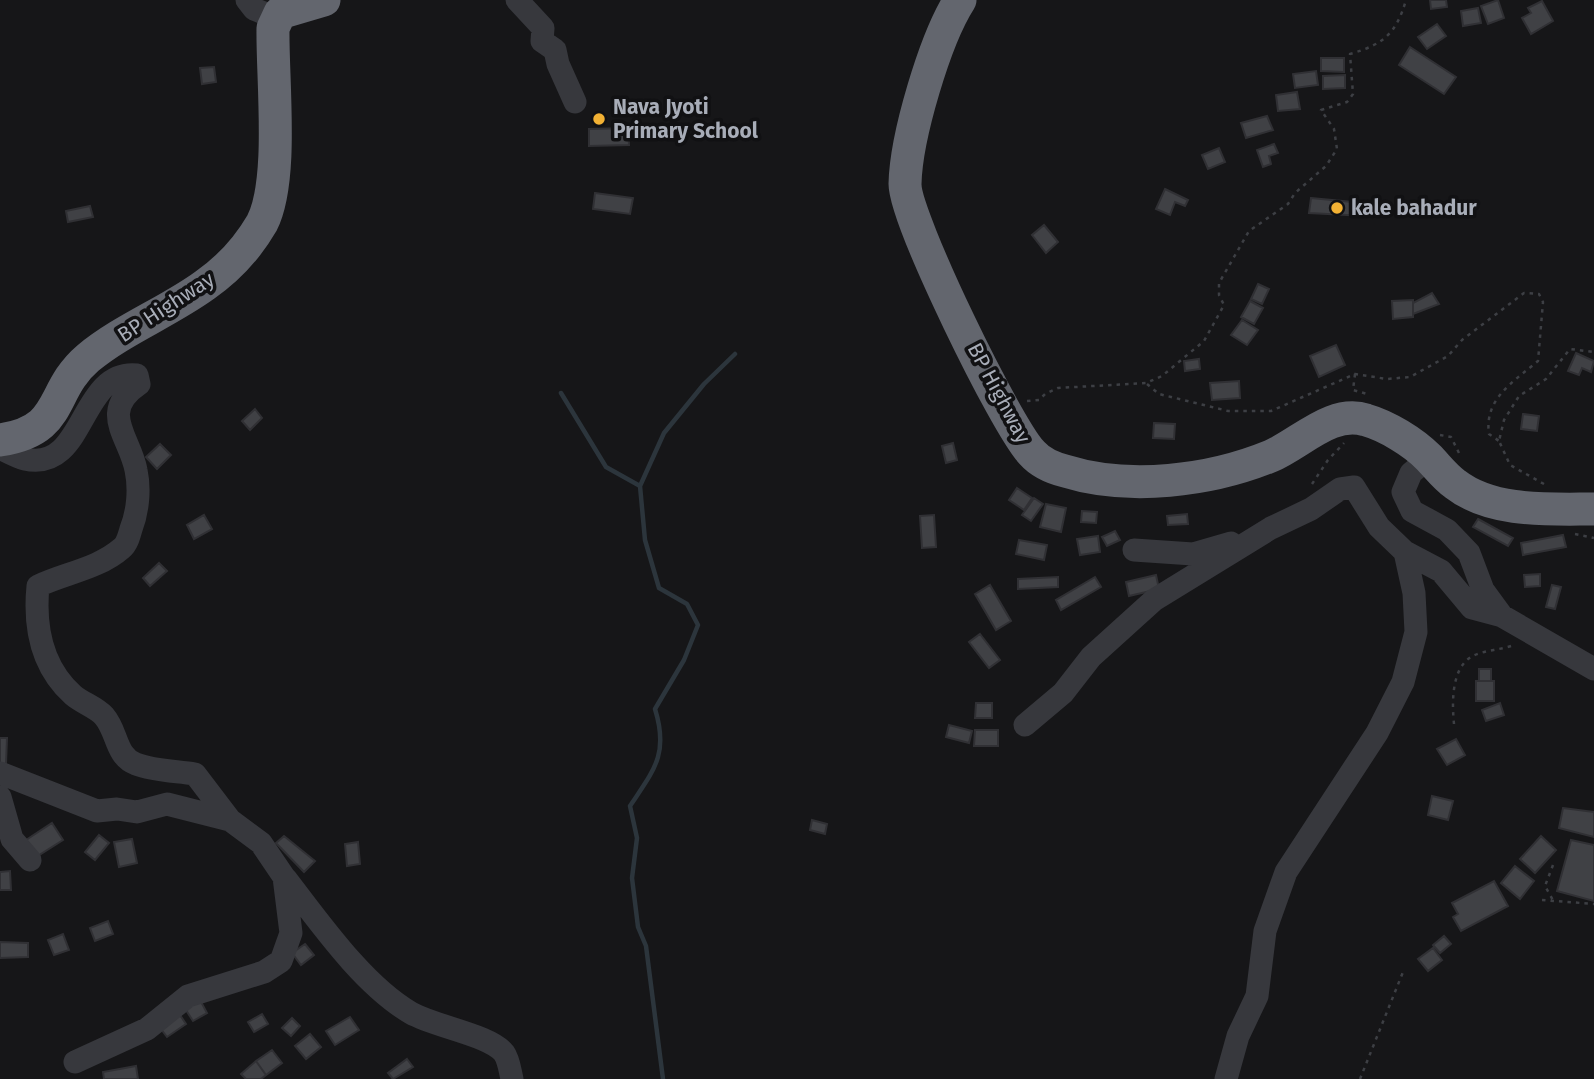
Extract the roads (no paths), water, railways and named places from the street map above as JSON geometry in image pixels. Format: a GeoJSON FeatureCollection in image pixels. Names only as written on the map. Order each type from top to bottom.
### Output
{"type":"FeatureCollection","features":[{"type":"Feature","properties":{"kind":"highway","name":"BP Highway"},"geometry":{"type":"LineString","coordinates":[[960,0],[951,14],[922,96],[907,165],[906,193],[920,237],[1006,413],[1022,440],[1044,463],[1088,477],[1136,482],[1178,479],[1269,457],[1346,417],[1366,420],[1425,454]]}},
{"type":"Feature","properties":{"kind":"highway","name":"BP Highway"},"geometry":{"type":"LineString","coordinates":[[0,440],[24,436],[45,423],[87,359],[206,285],[240,255],[263,221],[274,158],[273,28],[297,6]]}},
{"type":"Feature","properties":{"kind":"highway"},"geometry":{"type":"LineString","coordinates":[[1425,454],[1457,486],[1479,497],[1536,509],[1594,509]]}},
{"type":"Feature","properties":{"kind":"street"},"geometry":{"type":"LineString","coordinates":[[247,0],[254,9],[297,6]]}},
{"type":"Feature","properties":{"kind":"street"},"geometry":{"type":"LineString","coordinates":[[517,0],[543,28],[542,41],[555,50],[558,64],[575,102]]}},
{"type":"Feature","properties":{"kind":"street"},"geometry":{"type":"LineString","coordinates":[[0,448],[27,460],[55,456],[73,439],[90,404],[109,383],[126,374],[137,375],[139,384],[127,392],[120,411],[118,428],[136,469],[138,500],[135,520],[124,546],[100,563],[38,586],[36,605],[41,648],[56,677],[75,696],[103,714],[114,730],[120,753],[135,764],[195,774],[230,820],[261,843],[284,877],[365,975],[410,1013],[458,1033],[489,1040],[505,1055],[512,1079]]}},
{"type":"Feature","properties":{"kind":"street"},"geometry":{"type":"LineString","coordinates":[[1425,454],[1411,473],[1403,492],[1412,512],[1447,530],[1469,552],[1483,590],[1507,619]]}},
{"type":"Feature","properties":{"kind":"street"},"geometry":{"type":"LineString","coordinates":[[1134,550],[1193,554],[1229,544],[1279,520],[1311,498],[1353,487],[1379,527],[1405,552],[1441,570],[1472,608],[1507,619],[1594,669]]}},
{"type":"Feature","properties":{"kind":"street"},"geometry":{"type":"LineString","coordinates":[[1025,725],[1063,693],[1091,657],[1154,600],[1271,528],[1311,498]]}},
{"type":"Feature","properties":{"kind":"street"},"geometry":{"type":"LineString","coordinates":[[1226,1079],[1238,1036],[1256,996],[1265,931],[1286,872],[1377,733],[1403,682],[1416,632],[1414,593],[1405,552]]}},
{"type":"Feature","properties":{"kind":"street"},"geometry":{"type":"LineString","coordinates":[[0,773],[97,811],[117,809],[137,812],[167,804],[230,820]]}},
{"type":"Feature","properties":{"kind":"street"},"geometry":{"type":"LineString","coordinates":[[0,797],[12,839],[30,860]]}},
{"type":"Feature","properties":{"kind":"street"},"geometry":{"type":"LineString","coordinates":[[75,1062],[147,1029],[188,996],[264,972],[281,961],[291,933],[284,877]]}},
{"type":"Feature","properties":{"kind":"waterway"},"geometry":{"type":"LineString","coordinates":[[663,1079],[646,946],[638,927],[632,878],[637,838],[630,806],[652,771],[660,750],[655,709],[684,660],[698,625],[687,604],[659,588],[645,540],[640,486],[664,433],[704,384],[735,354]]}},
{"type":"Feature","properties":{"kind":"waterway"},"geometry":{"type":"LineString","coordinates":[[561,393],[606,467],[640,486]]}},
{"type":"Feature","properties":{"kind":"place","name":"Nava Jyoti Primary School"},"geometry":{"type":"Point","coordinates":[599,119]}},
{"type":"Feature","properties":{"kind":"place","name":"kale bahadur"},"geometry":{"type":"Point","coordinates":[1337,208]}}]}
